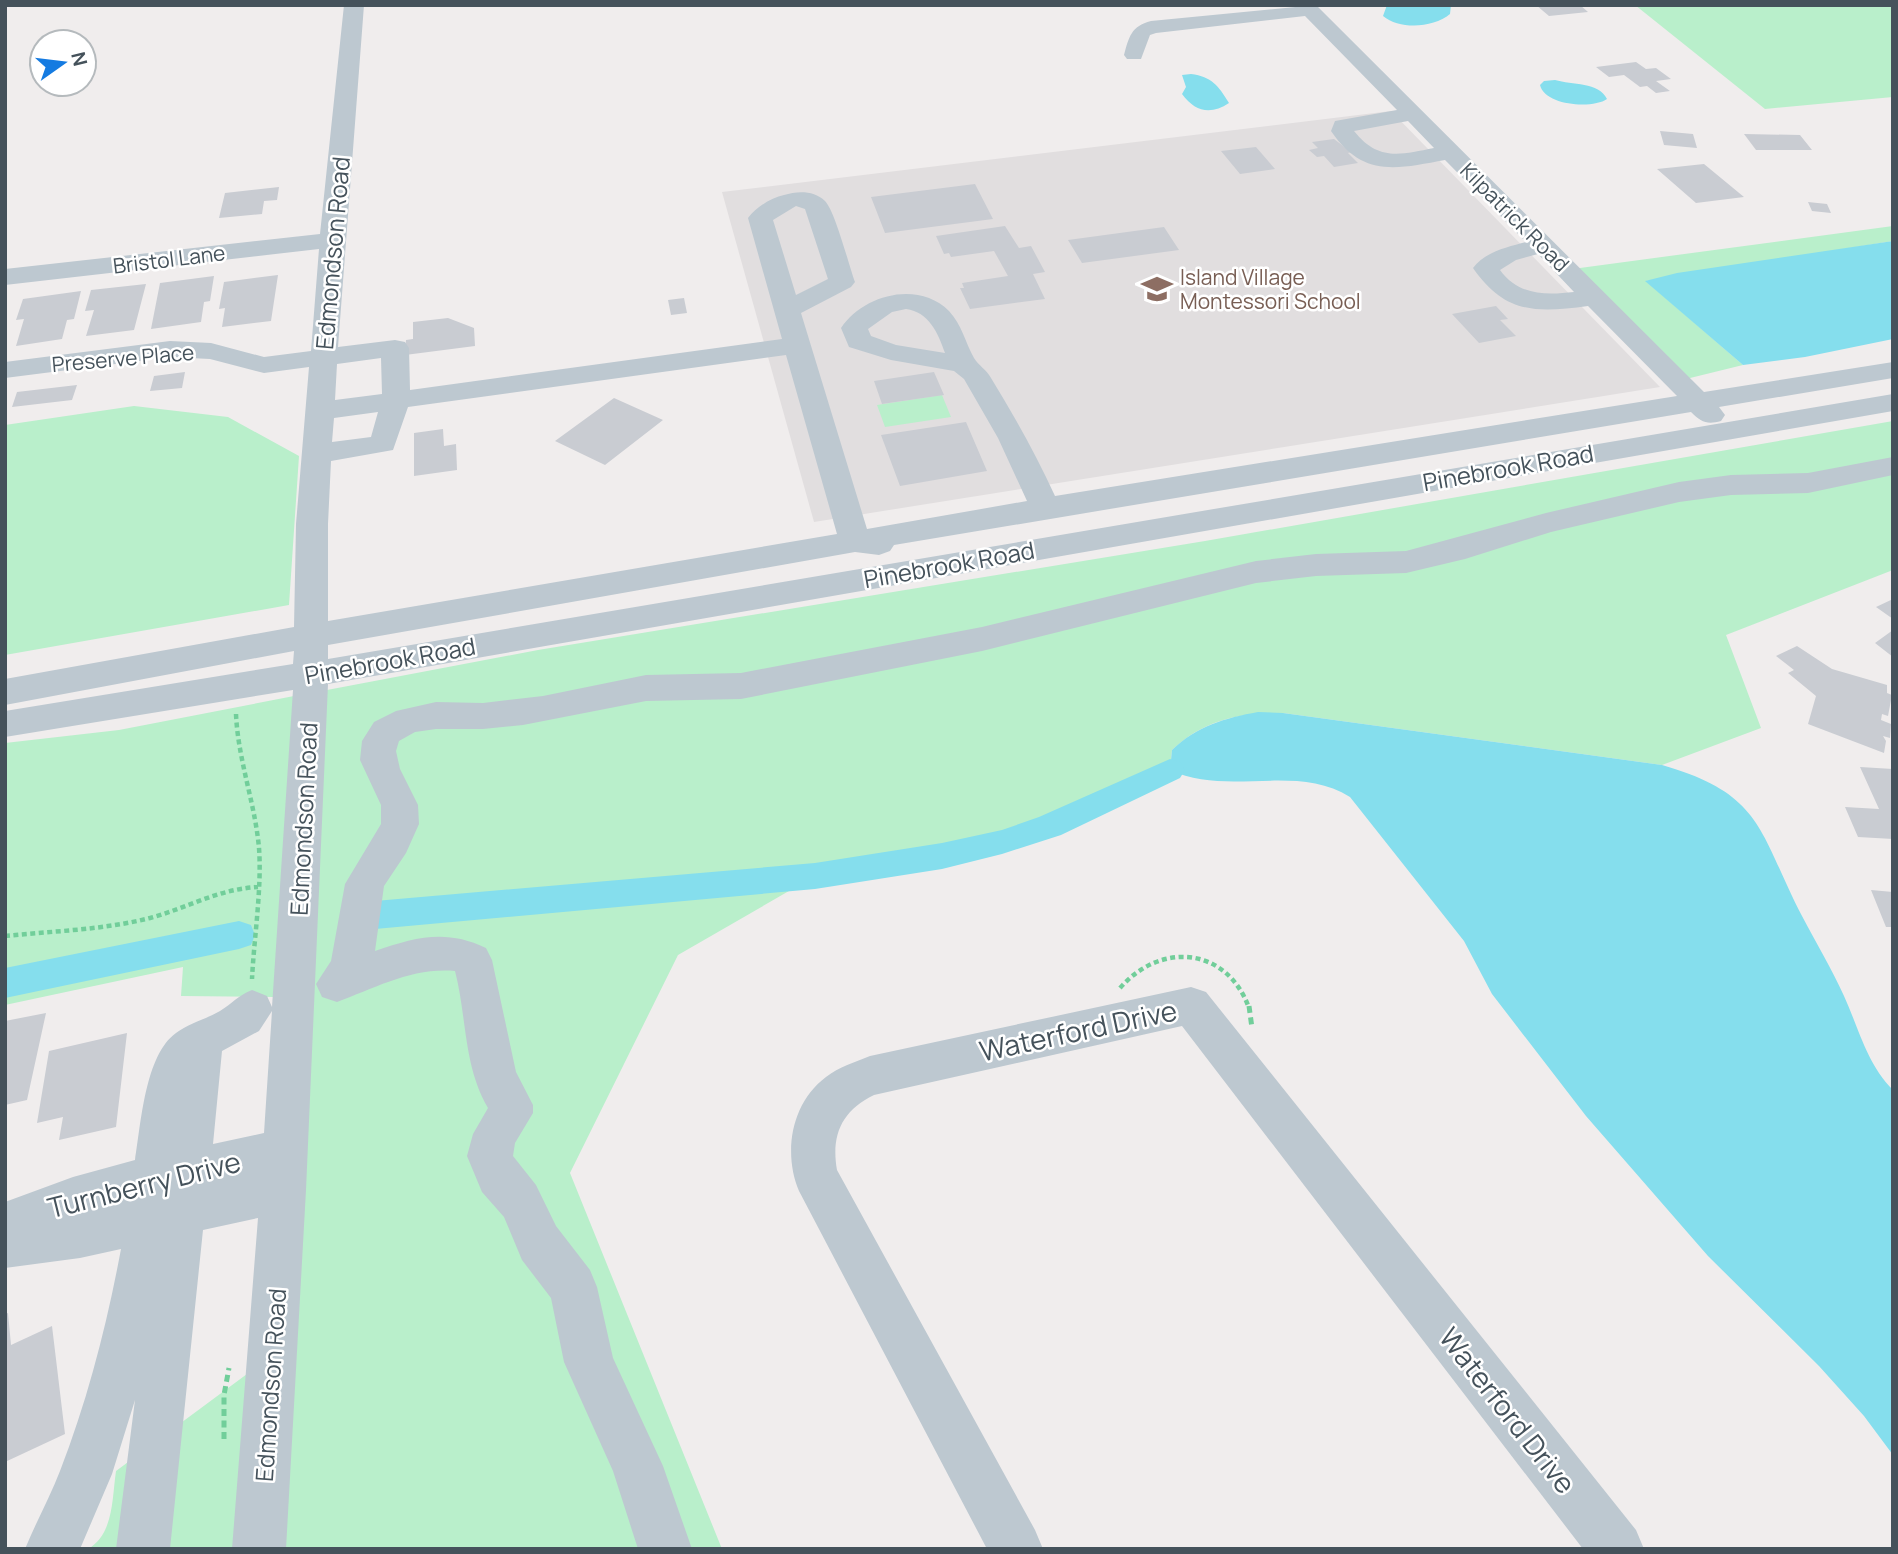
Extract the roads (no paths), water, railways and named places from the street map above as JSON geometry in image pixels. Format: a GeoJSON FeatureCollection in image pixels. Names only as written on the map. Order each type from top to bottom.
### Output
{"type":"FeatureCollection","features":[{"type":"Feature","properties":{"kind":"street","name":"Edmondson Road"},"geometry":{"type":"LineString","coordinates":[[259,1549],[284,1170],[311,655],[312,524],[332,240],[354,5]]}},
{"type":"Feature","properties":{"kind":"street"},"geometry":{"type":"LineString","coordinates":[[1134,55],[1140,32],[1151,27],[1307,8]]}},
{"type":"Feature","properties":{"kind":"street","name":"Kilpatrick Road"},"geometry":{"type":"LineString","coordinates":[[1307,8],[1725,429]]}},
{"type":"Feature","properties":{"kind":"street"},"geometry":{"type":"LineString","coordinates":[[1413,114],[1359,121],[1343,126],[1342,131],[1363,153],[1374,158],[1401,159],[1451,152]]}},
{"type":"Feature","properties":{"kind":"street","name":"Bristol Lane"},"geometry":{"type":"LineString","coordinates":[[5,277],[332,240]]}},
{"type":"Feature","properties":{"kind":"street"},"geometry":{"type":"LineString","coordinates":[[1542,245],[1507,256],[1486,268],[1496,285],[1515,296],[1543,304],[1594,298]]}},
{"type":"Feature","properties":{"kind":"street"},"geometry":{"type":"LineString","coordinates":[[787,310],[855,541],[989,557]]}},
{"type":"Feature","properties":{"kind":"street"},"geometry":{"type":"LineString","coordinates":[[320,411],[797,345]]}},
{"type":"Feature","properties":{"kind":"street","name":"Preserve Place"},"geometry":{"type":"LineString","coordinates":[[5,370],[170,349],[211,351],[257,365],[395,348],[396,400]]}},
{"type":"Feature","properties":{"kind":"street"},"geometry":{"type":"LineString","coordinates":[[962,364],[975,374],[1013,438],[1045,508]]}},
{"type":"Feature","properties":{"kind":"street","name":"Pinebrook Road"},"geometry":{"type":"LineString","coordinates":[[5,724],[311,655],[855,541],[1893,370]]}},
{"type":"Feature","properties":{"kind":"street"},"geometry":{"type":"LineString","coordinates":[[317,454],[383,444],[396,400]]}},
{"type":"Feature","properties":{"kind":"street","name":"Pinebrook Road"},"geometry":{"type":"LineString","coordinates":[[5,692],[311,655],[989,557],[1893,402]]}},
{"type":"Feature","properties":{"kind":"street"},"geometry":{"type":"LineString","coordinates":[[664,1549],[637,1466],[589,1362],[573,1287],[539,1243],[520,1200],[498,1176],[489,1156],[495,1134],[511,1112],[511,1105],[501,1093],[493,1069],[472,960],[464,953],[435,952],[337,984],[345,976],[351,963],[360,898],[399,829],[400,804],[378,761],[377,751],[384,734],[403,723],[434,715],[483,716],[563,706],[645,688],[682,686],[712,690],[741,686],[982,639],[1256,572],[1316,565],[1406,562],[1454,551],[1546,523],[1679,492],[1731,485],[1808,484],[1893,466]]}},
{"type":"Feature","properties":{"kind":"street","name":"Waterford Drive"},"geometry":{"type":"LineString","coordinates":[[1016,1549],[815,1175],[811,1152],[815,1125],[835,1094],[851,1083],[870,1076],[1191,1005],[1618,1549]]}},
{"type":"Feature","properties":{"kind":"street"},"geometry":{"type":"LineString","coordinates":[[143,1549],[169,1196],[174,1073],[183,1051],[203,1038],[238,1023],[252,1009]]}},
{"type":"Feature","properties":{"kind":"street","name":"Turnberry Drive"},"geometry":{"type":"LineString","coordinates":[[5,1225],[65,1201],[169,1196],[284,1170]]}},
{"type":"Feature","properties":{"kind":"street"},"geometry":{"type":"LineString","coordinates":[[52,1549],[93,1455],[128,1326],[169,1196]]}},
{"type":"Feature","properties":{"kind":"street","name":"Turnberry Drive"},"geometry":{"type":"LineString","coordinates":[[5,1245],[80,1235],[169,1196]]}},
{"type":"Feature","properties":{"kind":"water"},"geometry":{"type":"Polygon","coordinates":[[[1387,5],[1451,5],[1450,14],[1443,19],[1416,26],[1398,24],[1383,16],[1387,5]]]}},
{"type":"Feature","properties":{"kind":"water"},"geometry":{"type":"Polygon","coordinates":[[[1191,74],[1214,83],[1229,103],[1210,110],[1192,105],[1182,94],[1186,87],[1182,75],[1191,74]]]}},
{"type":"Feature","properties":{"kind":"water"},"geometry":{"type":"Polygon","coordinates":[[[1555,80],[1592,87],[1607,99],[1581,105],[1560,101],[1544,92],[1540,85],[1544,81],[1555,80]]]}},
{"type":"Feature","properties":{"kind":"water"},"geometry":{"type":"Polygon","coordinates":[[[1893,241],[1893,339],[1805,357],[1743,365],[1645,281],[1677,273],[1893,241]]]}},
{"type":"Feature","properties":{"kind":"water"},"geometry":{"type":"Polygon","coordinates":[[[1258,712],[1283,713],[1662,765],[1696,776],[1721,789],[1754,820],[1839,986],[1870,1058],[1893,1090],[1893,1455],[1864,1416],[1819,1366],[1708,1256],[1586,1116],[1492,994],[1464,941],[1350,797],[1329,787],[1307,782],[1215,781],[1192,778],[1170,770],[1172,750],[1191,735],[1223,720],[1258,712]]]}},
{"type":"Feature","properties":{"kind":"waterway"},"geometry":{"type":"LineString","coordinates":[[375,915],[815,876],[942,856],[1002,842],[1050,826],[1170,770]]}},
{"type":"Feature","properties":{"kind":"waterway"},"geometry":{"type":"LineString","coordinates":[[5,983],[239,935]]}},
{"type":"Feature","properties":{"kind":"place","name":"Island Village Montessori School"},"geometry":{"type":"Point","coordinates":[1157,289]}}]}
